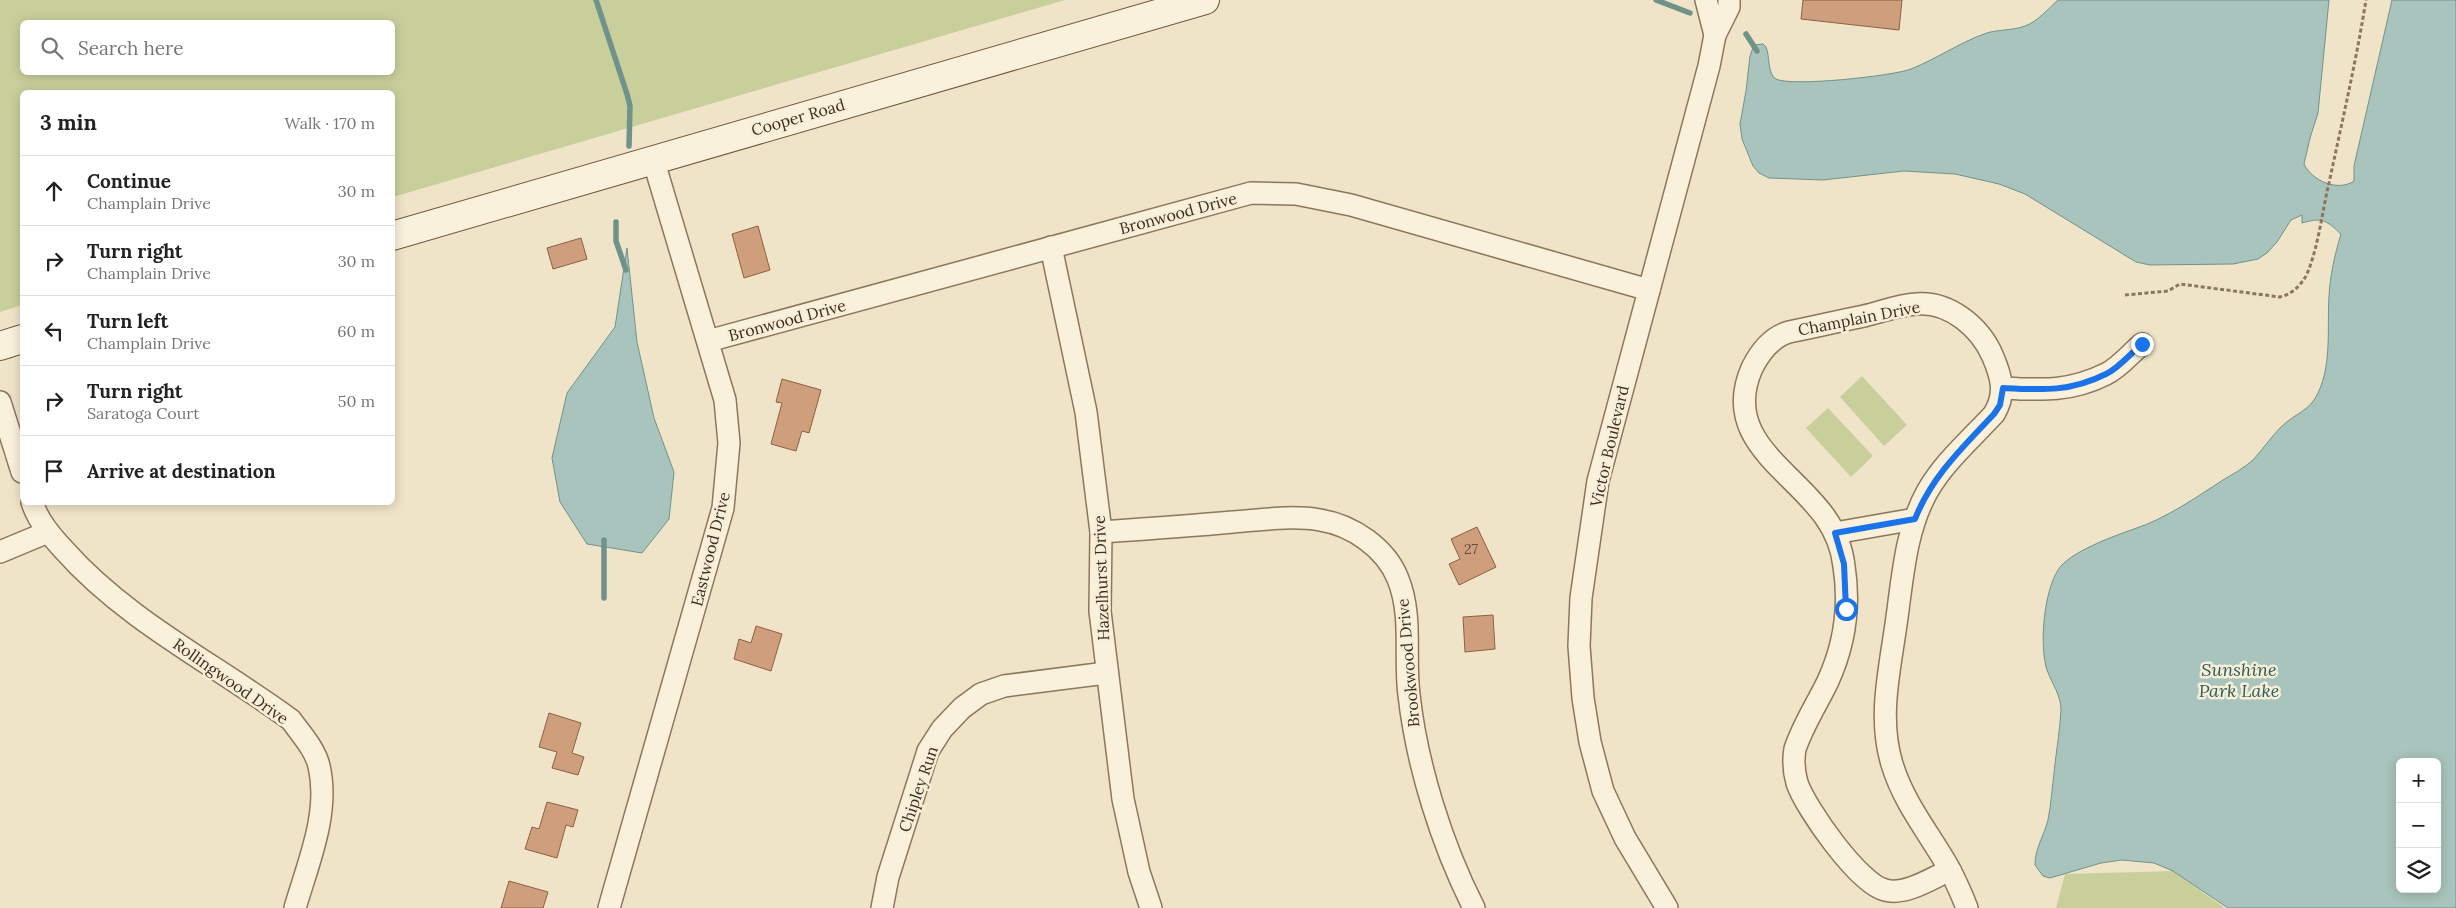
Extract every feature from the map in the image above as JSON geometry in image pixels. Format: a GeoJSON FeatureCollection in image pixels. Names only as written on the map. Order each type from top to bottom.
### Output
{"type":"FeatureCollection","features":[{"type":"Feature","properties":{"kind":"street","name":"Cooper Road"},"geometry":{"type":"LineString","coordinates":[[395,235],[1205,0]]}},
{"type":"Feature","properties":{"kind":"street","name":"Victor Boulevard"},"geometry":{"type":"LineString","coordinates":[[1706,0],[1714,35]]}},
{"type":"Feature","properties":{"kind":"street","name":"Victor Boulevard"},"geometry":{"type":"LineString","coordinates":[[1667,908],[1625,838],[1603,791],[1590,742],[1583,698],[1579,646],[1581,598],[1598,481],[1709,66],[1714,35],[1728,7],[1729,0]]}},
{"type":"Feature","properties":{"kind":"street","name":"Eastwood Drive"},"geometry":{"type":"LineString","coordinates":[[609,908],[723,508],[729,444],[725,400],[653,159]]}},
{"type":"Feature","properties":{"kind":"street","name":"Bronwood Drive"},"geometry":{"type":"LineString","coordinates":[[708,341],[1251,193],[1296,194],[1351,205],[1649,290]]}},
{"type":"Feature","properties":{"kind":"street","name":"Hazelhurst Drive"},"geometry":{"type":"LineString","coordinates":[[1051,247],[1086,412],[1101,532],[1100,611],[1106,673],[1123,799],[1139,872],[1151,908]]}},
{"type":"Feature","properties":{"kind":"street","name":"Champlain Drive"},"geometry":{"type":"LineString","coordinates":[[1950,870],[1896,891],[1879,888],[1860,874],[1846,859],[1804,799],[1797,783],[1793,760],[1795,749],[1838,654],[1843,633],[1846,584],[1844,564],[1835,533],[1824,516],[1764,452],[1748,426],[1744,411],[1748,377],[1760,354],[1772,342],[1789,332],[1917,304],[1938,307],[1964,319],[1983,338],[1998,367],[2003,388]]}},
{"type":"Feature","properties":{"kind":"street"},"geometry":{"type":"LineString","coordinates":[[0,346],[20,340]]}},
{"type":"Feature","properties":{"kind":"street"},"geometry":{"type":"LineString","coordinates":[[1968,908],[1950,870],[1905,798],[1888,747],[1885,721],[1888,683],[1907,547],[1915,519],[1927,492],[1943,468],[1994,414],[2000,405],[2003,388],[2037,391],[2064,388],[2107,374],[2142,344]]}},
{"type":"Feature","properties":{"kind":"street"},"geometry":{"type":"LineString","coordinates":[[0,402],[20,466]]}},
{"type":"Feature","properties":{"kind":"street","name":"Rollingwood Drive"},"geometry":{"type":"LineString","coordinates":[[34,505],[48,532],[84,572],[115,599],[291,720],[310,746],[319,764],[323,795],[319,822],[295,908]]}},
{"type":"Feature","properties":{"kind":"street","name":"Brookwood Drive"},"geometry":{"type":"LineString","coordinates":[[1101,532],[1288,518],[1320,520],[1348,528],[1385,557],[1398,578],[1405,601],[1408,636],[1408,686],[1412,723],[1438,824],[1456,872],[1474,908]]}},
{"type":"Feature","properties":{"kind":"street"},"geometry":{"type":"LineString","coordinates":[[1835,533],[1915,519]]}},
{"type":"Feature","properties":{"kind":"street"},"geometry":{"type":"LineString","coordinates":[[0,552],[48,532]]}},
{"type":"Feature","properties":{"kind":"street","name":"Chipley Run"},"geometry":{"type":"LineString","coordinates":[[882,908],[888,877],[928,751],[942,729],[962,708],[981,694],[1004,686],[1106,673]]}},
{"type":"Feature","properties":{"kind":"path"},"geometry":{"type":"LineString","coordinates":[[2125,295],[2168,292],[2180,284],[2259,295],[2285,296],[2297,288],[2304,278],[2320,222],[2353,76],[2366,0]]}},
{"type":"Feature","properties":{"kind":"green space"},"geometry":{"type":"Polygon","coordinates":[[[0,0],[1065,0],[395,196],[395,90],[20,90],[20,306],[0,312],[0,0]]]}},
{"type":"Feature","properties":{"kind":"green space"},"geometry":{"type":"Polygon","coordinates":[[[1862,376],[1907,425],[1884,446],[1840,397],[1862,376]]]}},
{"type":"Feature","properties":{"kind":"green space"},"geometry":{"type":"Polygon","coordinates":[[[1828,408],[1873,456],[1851,477],[1806,428],[1828,408]]]}},
{"type":"Feature","properties":{"kind":"green space"},"geometry":{"type":"Polygon","coordinates":[[[2173,871],[2225,908],[2056,908],[2065,874],[2173,871]]]}},
{"type":"Feature","properties":{"kind":"water","name":"Sunshine Park Lake"},"geometry":{"type":"Polygon","coordinates":[[[2058,0],[2329,0],[2318,113],[2304,164],[2319,180],[2333,185],[2341,185],[2354,181],[2354,166],[2392,0],[2456,0],[2456,908],[2228,908],[2173,871],[2154,863],[2122,860],[2101,863],[2050,878],[2043,876],[2035,865],[2036,853],[2049,814],[2061,710],[2058,694],[2047,670],[2043,647],[2046,605],[2053,580],[2064,563],[2082,551],[2169,513],[2242,468],[2253,460],[2281,427],[2311,404],[2318,393],[2325,370],[2328,345],[2330,280],[2341,234],[2323,221],[2314,220],[2302,223],[2302,215],[2291,220],[2277,242],[2267,253],[2258,259],[2233,264],[2150,265],[2136,262],[2025,194],[1999,184],[1955,174],[1904,171],[1823,180],[1769,178],[1759,173],[1753,166],[1742,139],[1740,124],[1750,56],[1754,45],[1763,44],[1766,47],[1771,73],[1776,79],[1801,82],[1842,80],[1884,75],[1911,69],[1984,34],[2015,29],[2025,26],[2038,18],[2058,0]]]}},
{"type":"Feature","properties":{"kind":"water"},"geometry":{"type":"Polygon","coordinates":[[[627,248],[637,342],[654,418],[674,472],[669,519],[642,553],[587,544],[560,502],[552,458],[567,393],[615,327],[627,248]]]}},
{"type":"Feature","properties":{"kind":"building"},"geometry":{"type":"Polygon","coordinates":[[[1803,0],[1902,0],[1899,30],[1801,19],[1803,0]]]}},
{"type":"Feature","properties":{"kind":"building"},"geometry":{"type":"Polygon","coordinates":[[[758,226],[770,270],[744,278],[732,234],[758,226]]]}},
{"type":"Feature","properties":{"kind":"building"},"geometry":{"type":"Polygon","coordinates":[[[581,238],[587,259],[553,269],[547,248],[581,238]]]}},
{"type":"Feature","properties":{"kind":"building"},"geometry":{"type":"Polygon","coordinates":[[[782,379],[821,390],[809,433],[802,431],[796,451],[771,444],[782,403],[776,402],[782,379]]]}},
{"type":"Feature","properties":{"kind":"building"},"geometry":{"type":"Polygon","coordinates":[[[1477,527],[1496,567],[1459,585],[1449,564],[1460,559],[1451,539],[1477,527]]]}},
{"type":"Feature","properties":{"kind":"building"},"geometry":{"type":"Polygon","coordinates":[[[1493,615],[1495,649],[1465,652],[1463,617],[1493,615]]]}},
{"type":"Feature","properties":{"kind":"building"},"geometry":{"type":"Polygon","coordinates":[[[756,626],[782,634],[771,671],[734,659],[739,639],[751,643],[756,626]]]}},
{"type":"Feature","properties":{"kind":"building"},"geometry":{"type":"Polygon","coordinates":[[[549,713],[581,723],[572,753],[584,757],[578,775],[552,768],[557,752],[539,747],[549,713]]]}},
{"type":"Feature","properties":{"kind":"building"},"geometry":{"type":"Polygon","coordinates":[[[547,802],[578,810],[573,827],[566,825],[557,858],[525,849],[532,827],[539,829],[547,802]]]}},
{"type":"Feature","properties":{"kind":"building"},"geometry":{"type":"Polygon","coordinates":[[[509,881],[548,892],[543,908],[501,908],[509,881]]]}},
{"type":"Feature","properties":{"kind":"waterway"},"geometry":{"type":"LineString","coordinates":[[596,0],[630,106],[629,146]]}},
{"type":"Feature","properties":{"kind":"waterway"},"geometry":{"type":"LineString","coordinates":[[1656,0],[1690,13]]}},
{"type":"Feature","properties":{"kind":"waterway"},"geometry":{"type":"LineString","coordinates":[[1746,34],[1757,51]]}},
{"type":"Feature","properties":{"kind":"waterway"},"geometry":{"type":"LineString","coordinates":[[616,222],[616,241],[626,270]]}},
{"type":"Feature","properties":{"kind":"waterway"},"geometry":{"type":"LineString","coordinates":[[604,540],[604,598]]}},
{"type":"Feature","properties":{"kind":"route"},"geometry":{"type":"LineString","coordinates":[[1846,609],[1844,564],[1835,533],[1915,519],[1927,492],[1943,468],[1994,414],[2000,405],[2003,388],[2029,391],[2050,391],[2064,388],[2107,374],[2142,344]]}}]}
